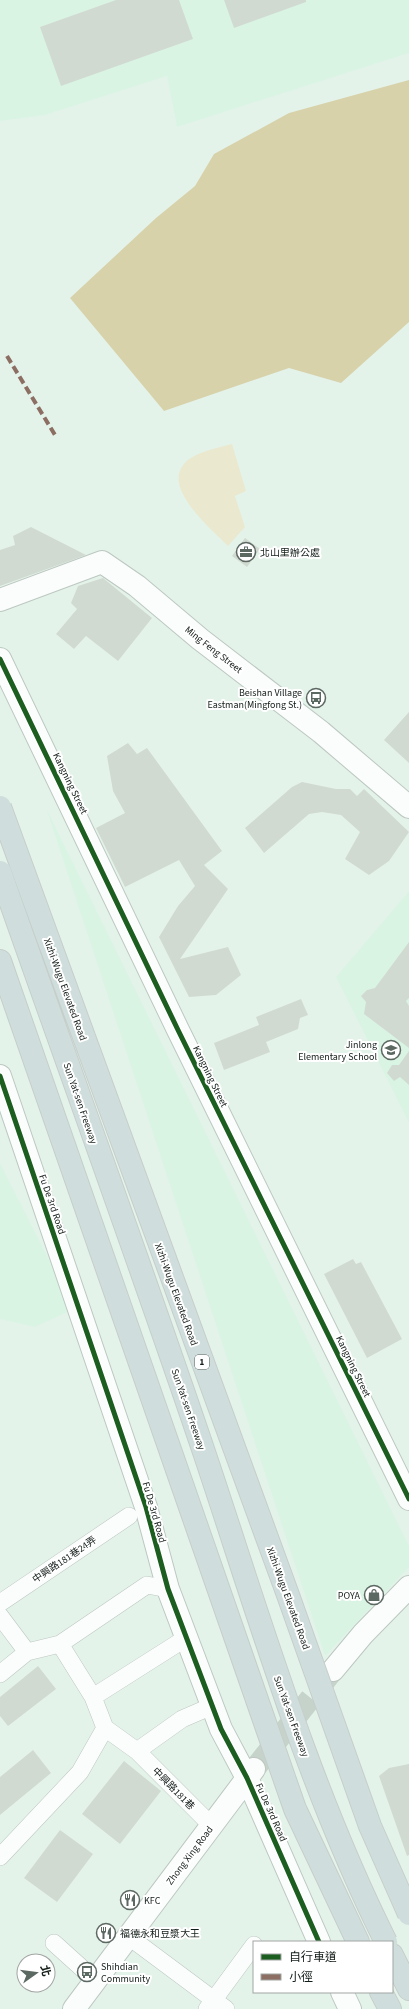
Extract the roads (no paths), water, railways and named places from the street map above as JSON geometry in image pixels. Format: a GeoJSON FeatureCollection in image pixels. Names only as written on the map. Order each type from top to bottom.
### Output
{"type":"FeatureCollection","features":[{"type":"Feature","properties":{"kind":"highway","name":"Xizhi-Wugu Elevated Road"},"geometry":{"type":"LineString","coordinates":[[0,807],[288,1595],[370,1826],[409,1914]]}},
{"type":"Feature","properties":{"kind":"highway","name":"Sun Yat-sen Freeway"},"geometry":{"type":"LineString","coordinates":[[0,872],[205,1455],[269,1652],[320,1793],[386,1941]]}},
{"type":"Feature","properties":{"kind":"highway"},"geometry":{"type":"LineString","coordinates":[[0,961],[295,1810],[358,1941]]}},
{"type":"Feature","properties":{"kind":"highway"},"geometry":{"type":"LineString","coordinates":[[393,1957],[409,1989]]}},
{"type":"Feature","properties":{"kind":"highway"},"geometry":{"type":"LineString","coordinates":[[382,1993],[390,2009]]}},
{"type":"Feature","properties":{"kind":"street","name":"Ming Feng Street"},"geometry":{"type":"LineString","coordinates":[[0,600],[102,562],[137,586],[200,639],[321,732],[409,807]]}},
{"type":"Feature","properties":{"kind":"street","name":"Kangning Street"},"geometry":{"type":"LineString","coordinates":[[0,659],[181,1037],[409,1499]]}},
{"type":"Feature","properties":{"kind":"street","name":"Fu De 3rd Road"},"geometry":{"type":"LineString","coordinates":[[0,1076],[146,1507],[168,1589],[186,1638],[221,1729],[251,1772],[319,1941]]}},
{"type":"Feature","properties":{"kind":"street","name":"中興路181巷24弄"},"geometry":{"type":"LineString","coordinates":[[0,1603],[128,1516]]}},
{"type":"Feature","properties":{"kind":"street"},"geometry":{"type":"LineString","coordinates":[[0,1674],[27,1652],[60,1644],[147,1585],[168,1589]]}},
{"type":"Feature","properties":{"kind":"street"},"geometry":{"type":"LineString","coordinates":[[333,1670],[363,1634],[409,1587]]}},
{"type":"Feature","properties":{"kind":"street"},"geometry":{"type":"LineString","coordinates":[[0,1616],[27,1652]]}},
{"type":"Feature","properties":{"kind":"street"},"geometry":{"type":"LineString","coordinates":[[93,1697],[186,1638]]}},
{"type":"Feature","properties":{"kind":"street"},"geometry":{"type":"LineString","coordinates":[[0,1857],[80,1772],[105,1728],[93,1697],[60,1644]]}},
{"type":"Feature","properties":{"kind":"street"},"geometry":{"type":"LineString","coordinates":[[137,1751],[182,1719],[212,1706]]}},
{"type":"Feature","properties":{"kind":"street","name":"中興路181巷"},"geometry":{"type":"LineString","coordinates":[[105,1728],[137,1751],[212,1825]]}},
{"type":"Feature","properties":{"kind":"street","name":"Zhong Xing Road"},"geometry":{"type":"LineString","coordinates":[[74,2009],[251,1772]]}},
{"type":"Feature","properties":{"kind":"street"},"geometry":{"type":"LineString","coordinates":[[128,1936],[216,2006],[253,1948]]}},
{"type":"Feature","properties":{"kind":"street"},"geometry":{"type":"LineString","coordinates":[[54,1942],[95,1980]]}},
{"type":"Feature","properties":{"kind":"street"},"geometry":{"type":"LineString","coordinates":[[342,1993],[350,2009]]}},
{"type":"Feature","properties":{"kind":"tunnel"},"geometry":{"type":"LineString","coordinates":[[256,1767],[331,1673]]}},
{"type":"Feature","properties":{"kind":"place","name":"北山里辦公處"},"geometry":{"type":"Point","coordinates":[246,552]}},
{"type":"Feature","properties":{"kind":"place","name":"Beishan Village Eastman(Mingfong St.)"},"geometry":{"type":"Point","coordinates":[316,698]}},
{"type":"Feature","properties":{"kind":"place","name":"Jinlong Elementary School"},"geometry":{"type":"Point","coordinates":[391,1050]}},
{"type":"Feature","properties":{"kind":"place","name":"POYA"},"geometry":{"type":"Point","coordinates":[374,1595]}},
{"type":"Feature","properties":{"kind":"place","name":"KFC"},"geometry":{"type":"Point","coordinates":[130,1900]}},
{"type":"Feature","properties":{"kind":"place","name":"福德永和豆漿大王"},"geometry":{"type":"Point","coordinates":[106,1933]}},
{"type":"Feature","properties":{"kind":"place","name":"Shihdian Community"},"geometry":{"type":"Point","coordinates":[87,1972]}}]}
